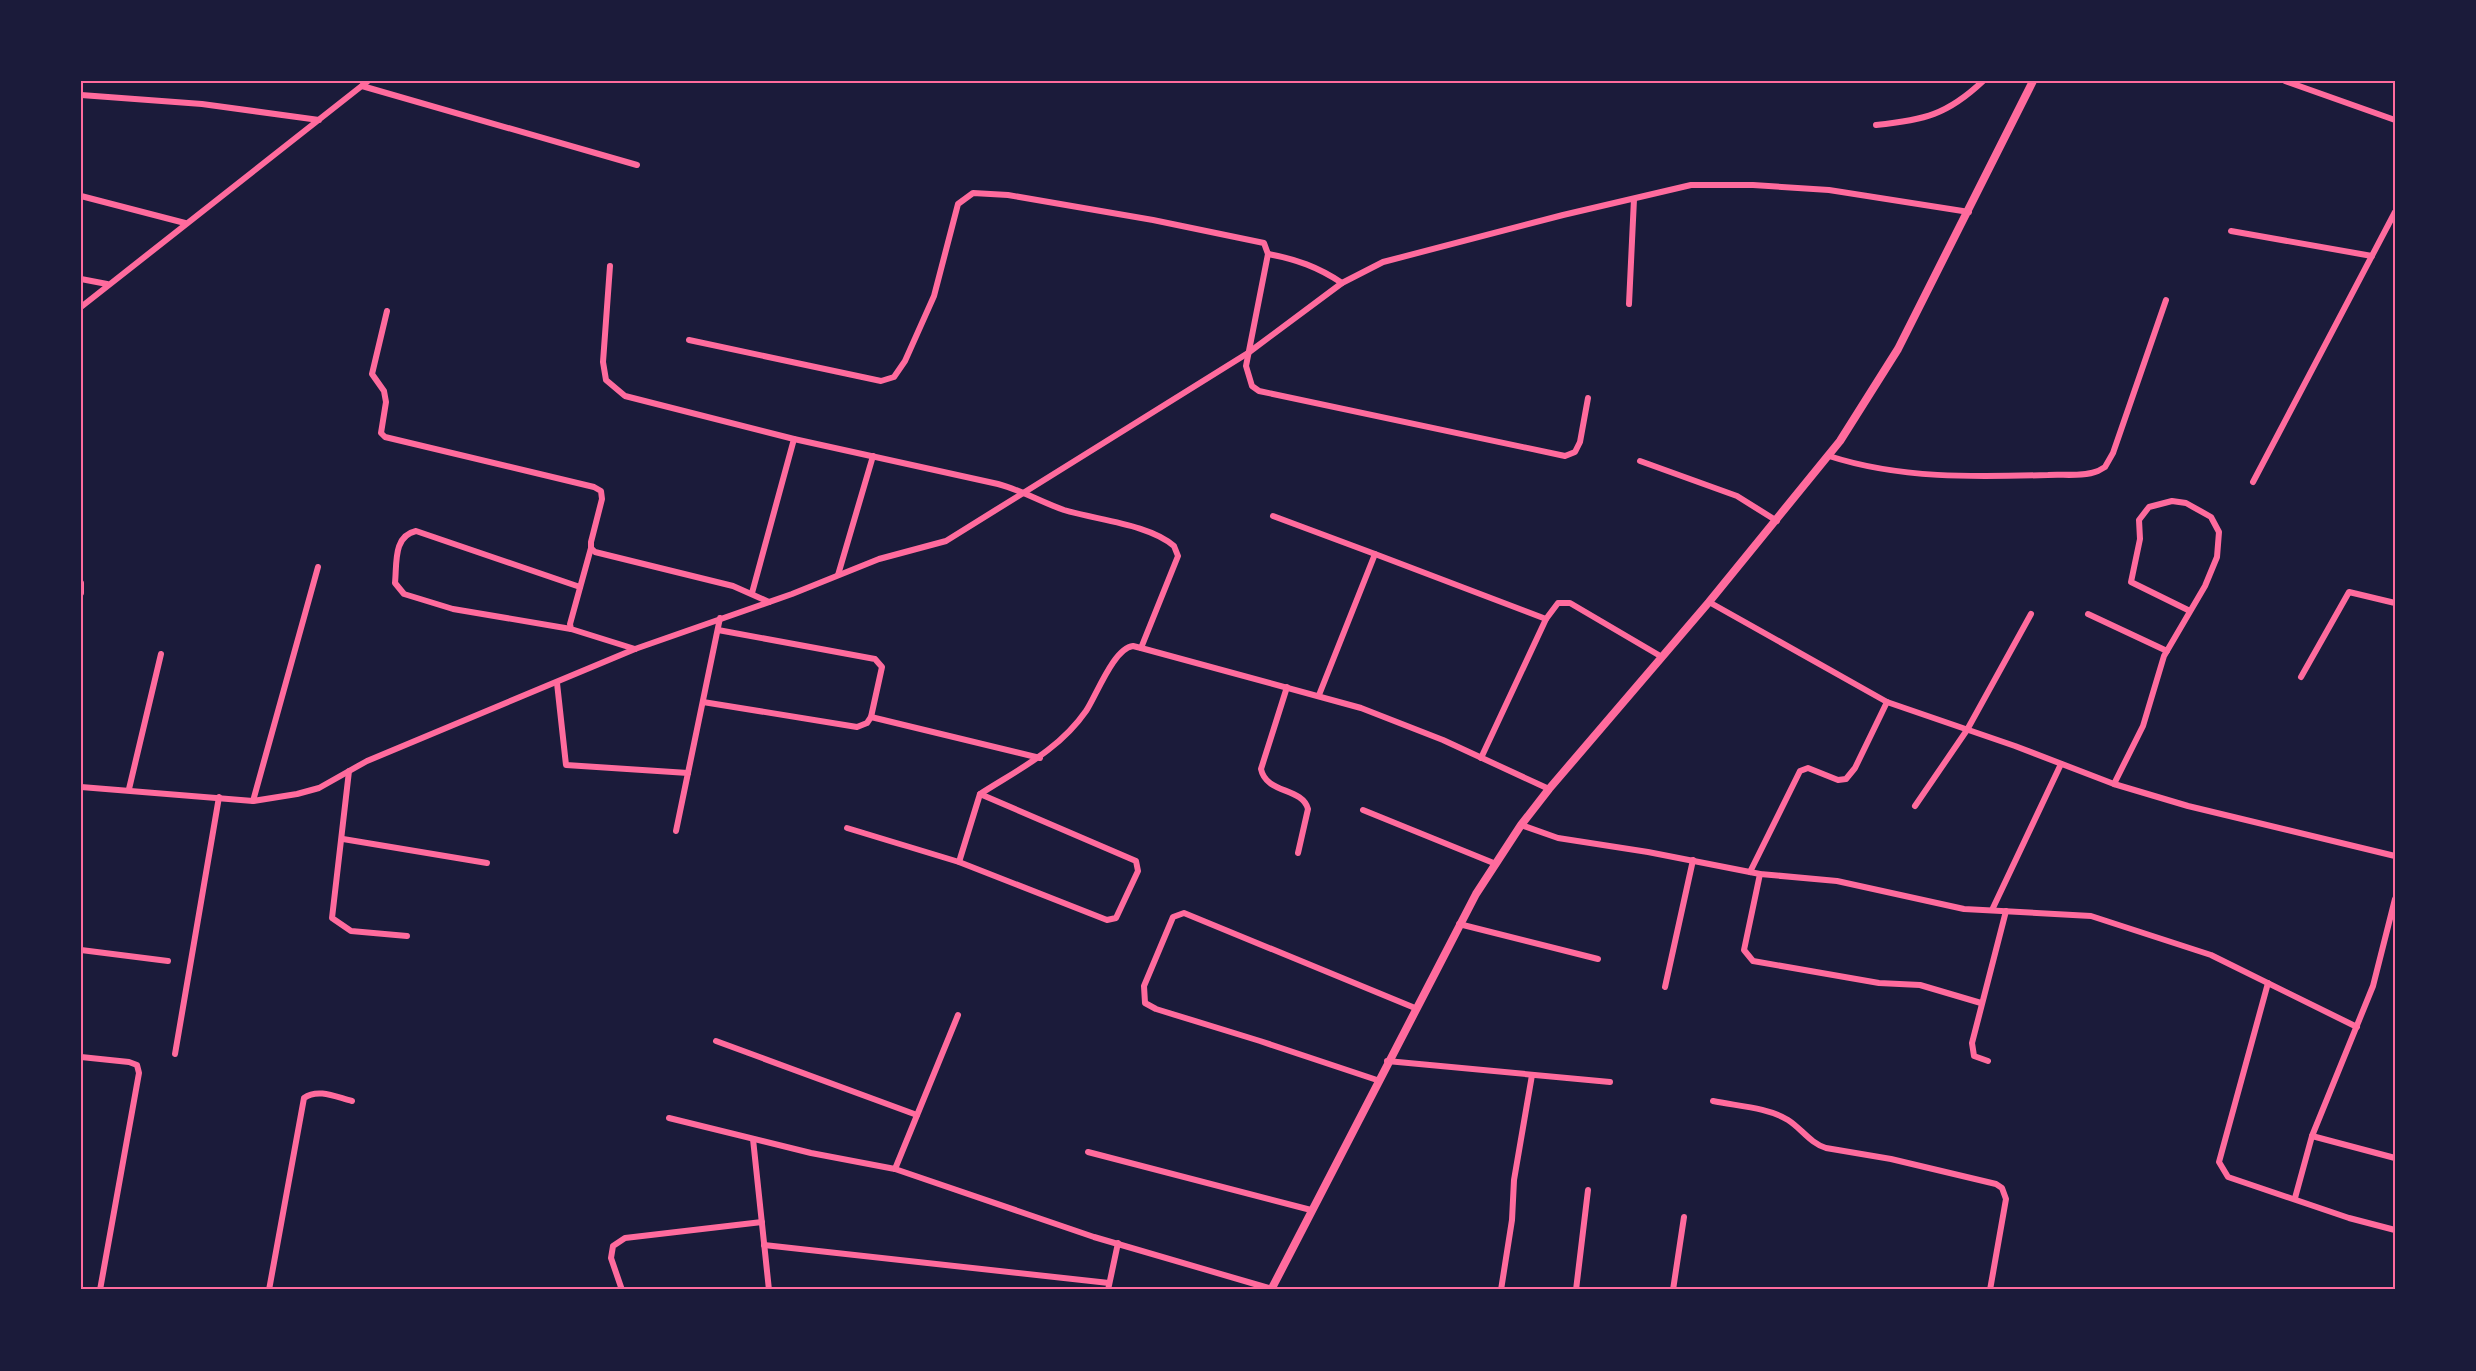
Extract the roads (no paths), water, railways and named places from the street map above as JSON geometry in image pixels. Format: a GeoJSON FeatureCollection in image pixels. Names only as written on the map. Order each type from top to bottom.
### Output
{"type":"FeatureCollection","features":[{"type":"Feature","properties":{"kind":"street"},"geometry":{"type":"LineString","coordinates":[[81,307],[107,284],[368,81]]}},
{"type":"Feature","properties":{"kind":"street"},"geometry":{"type":"LineString","coordinates":[[1876,125],[1919,121],[1940,114],[1955,106],[1983,81]]}},
{"type":"Feature","properties":{"kind":"street"},"geometry":{"type":"LineString","coordinates":[[669,1118],[753,1139],[895,1169],[1118,1244],[1271,1290],[1459,924],[1496,864],[1521,825],[1549,789],[1710,602],[1829,456],[1898,349],[2033,81]]}},
{"type":"Feature","properties":{"kind":"street"},"geometry":{"type":"LineString","coordinates":[[2285,81],[2395,120]]}},
{"type":"Feature","properties":{"kind":"street"},"geometry":{"type":"LineString","coordinates":[[362,86],[637,165]]}},
{"type":"Feature","properties":{"kind":"street"},"geometry":{"type":"LineString","coordinates":[[81,95],[202,104],[319,120]]}},
{"type":"Feature","properties":{"kind":"street"},"geometry":{"type":"LineString","coordinates":[[81,787],[129,789],[253,801],[297,795],[319,788],[367,761],[635,649],[770,602],[879,559],[946,541],[1027,493],[1248,354],[1342,284],[1383,262],[1563,215],[1691,185],[1753,184],[1865,194],[1969,212]]}},
{"type":"Feature","properties":{"kind":"street"},"geometry":{"type":"LineString","coordinates":[[689,340],[881,381],[894,377],[905,361],[934,296],[958,204],[973,193],[1030,199],[1260,242],[1266,246],[1268,254],[1248,354],[1247,375],[1251,386],[1259,391],[1558,455],[1570,454],[1577,447],[1588,398]]}},
{"type":"Feature","properties":{"kind":"street"},"geometry":{"type":"LineString","coordinates":[[81,196],[185,224]]}},
{"type":"Feature","properties":{"kind":"street"},"geometry":{"type":"LineString","coordinates":[[1629,304],[1634,199]]}},
{"type":"Feature","properties":{"kind":"street"},"geometry":{"type":"LineString","coordinates":[[2253,482],[2395,212]]}},
{"type":"Feature","properties":{"kind":"street"},"geometry":{"type":"LineString","coordinates":[[2231,231],[2372,256]]}},
{"type":"Feature","properties":{"kind":"street"},"geometry":{"type":"LineString","coordinates":[[1268,254],[1298,260],[1319,268],[1342,284]]}},
{"type":"Feature","properties":{"kind":"street"},"geometry":{"type":"LineString","coordinates":[[610,266],[603,362],[606,380],[611,387],[625,396],[794,439],[1027,493],[1067,511],[1162,538],[1174,546],[1178,556],[1141,648]]}},
{"type":"Feature","properties":{"kind":"street"},"geometry":{"type":"LineString","coordinates":[[81,279],[107,284]]}},
{"type":"Feature","properties":{"kind":"street"},"geometry":{"type":"LineString","coordinates":[[1829,456],[1855,464],[1916,474],[2005,476],[2095,473],[2105,467],[2114,453],[2166,300]]}},
{"type":"Feature","properties":{"kind":"street"},"geometry":{"type":"LineString","coordinates":[[387,311],[372,374],[384,391],[386,402],[381,433],[390,438],[594,487],[601,492],[602,499],[591,548],[570,624],[572,629]]}},
{"type":"Feature","properties":{"kind":"street"},"geometry":{"type":"LineString","coordinates":[[752,593],[794,439]]}},
{"type":"Feature","properties":{"kind":"street"},"geometry":{"type":"LineString","coordinates":[[838,575],[873,456]]}},
{"type":"Feature","properties":{"kind":"street"},"geometry":{"type":"LineString","coordinates":[[1640,461],[1737,496],[1777,521]]}},
{"type":"Feature","properties":{"kind":"street"},"geometry":{"type":"LineString","coordinates":[[2114,784],[2143,726],[2161,662],[2190,611],[2217,557],[2219,532],[2211,517],[2203,510],[2186,503],[2172,501],[2157,504],[2149,507],[2139,520],[2140,538],[2131,582],[2190,611]]}},
{"type":"Feature","properties":{"kind":"street"},"geometry":{"type":"LineString","coordinates":[[1274,516],[1546,619]]}},
{"type":"Feature","properties":{"kind":"street"},"geometry":{"type":"LineString","coordinates":[[580,587],[416,531],[406,533],[400,539],[395,583],[404,594],[453,609],[572,629],[635,649]]}},
{"type":"Feature","properties":{"kind":"street"},"geometry":{"type":"LineString","coordinates":[[591,548],[595,552],[684,573],[752,593],[770,602]]}},
{"type":"Feature","properties":{"kind":"street"},"geometry":{"type":"LineString","coordinates":[[1319,695],[1375,554]]}},
{"type":"Feature","properties":{"kind":"street"},"geometry":{"type":"LineString","coordinates":[[253,801],[318,567]]}},
{"type":"Feature","properties":{"kind":"street"},"geometry":{"type":"LineString","coordinates":[[81,583],[81,592]]}},
{"type":"Feature","properties":{"kind":"street"},"geometry":{"type":"LineString","coordinates":[[2301,677],[2349,592],[2395,603]]}},
{"type":"Feature","properties":{"kind":"street"},"geometry":{"type":"LineString","coordinates":[[1710,602],[1830,673],[1887,702],[2114,784],[2188,806],[2395,856]]}},
{"type":"Feature","properties":{"kind":"street"},"geometry":{"type":"LineString","coordinates":[[1480,758],[1546,619],[1558,603],[1570,603],[1662,657]]}},
{"type":"Feature","properties":{"kind":"street"},"geometry":{"type":"LineString","coordinates":[[1915,806],[1967,730],[2031,614]]}},
{"type":"Feature","properties":{"kind":"street"},"geometry":{"type":"LineString","coordinates":[[2088,614],[2167,651]]}},
{"type":"Feature","properties":{"kind":"street"},"geometry":{"type":"LineString","coordinates":[[676,831],[720,618]]}},
{"type":"Feature","properties":{"kind":"street"},"geometry":{"type":"LineString","coordinates":[[703,702],[858,727],[867,723],[871,717],[882,667],[878,660],[718,630]]}},
{"type":"Feature","properties":{"kind":"street"},"geometry":{"type":"LineString","coordinates":[[959,862],[980,794],[1040,758],[1060,741],[1085,712],[1120,651],[1133,646],[1361,708],[1549,789]]}},
{"type":"Feature","properties":{"kind":"street"},"geometry":{"type":"LineString","coordinates":[[129,789],[161,654]]}},
{"type":"Feature","properties":{"kind":"street"},"geometry":{"type":"LineString","coordinates":[[557,683],[566,765],[688,772]]}},
{"type":"Feature","properties":{"kind":"street"},"geometry":{"type":"LineString","coordinates":[[1287,687],[1261,769],[1269,784],[1300,798],[1306,804],[1308,809],[1298,853]]}},
{"type":"Feature","properties":{"kind":"street"},"geometry":{"type":"LineString","coordinates":[[1750,872],[1800,771],[1808,768],[1838,780],[1846,779],[1855,768],[1887,702]]}},
{"type":"Feature","properties":{"kind":"street"},"geometry":{"type":"LineString","coordinates":[[871,717],[1040,758]]}},
{"type":"Feature","properties":{"kind":"street"},"geometry":{"type":"LineString","coordinates":[[1992,910],[2061,764]]}},
{"type":"Feature","properties":{"kind":"street"},"geometry":{"type":"LineString","coordinates":[[349,771],[343,839],[331,910],[332,918],[351,931],[406,936]]}},
{"type":"Feature","properties":{"kind":"street"},"geometry":{"type":"LineString","coordinates":[[847,828],[959,862],[1111,920],[1116,918],[1138,872],[1136,861],[980,794]]}},
{"type":"Feature","properties":{"kind":"street"},"geometry":{"type":"LineString","coordinates":[[175,1054],[219,797]]}},
{"type":"Feature","properties":{"kind":"street"},"geometry":{"type":"LineString","coordinates":[[1363,810],[1496,864]]}},
{"type":"Feature","properties":{"kind":"street"},"geometry":{"type":"LineString","coordinates":[[1521,825],[1558,838],[1694,860],[1760,874],[1837,881],[1964,909],[2091,916],[2191,947],[2357,1027]]}},
{"type":"Feature","properties":{"kind":"street"},"geometry":{"type":"LineString","coordinates":[[343,839],[487,863]]}},
{"type":"Feature","properties":{"kind":"street"},"geometry":{"type":"LineString","coordinates":[[1665,987],[1694,860]]}},
{"type":"Feature","properties":{"kind":"street"},"geometry":{"type":"LineString","coordinates":[[1760,874],[1744,950],[1753,961],[1879,983],[1920,985],[1981,1003]]}},
{"type":"Feature","properties":{"kind":"street"},"geometry":{"type":"LineString","coordinates":[[2295,1198],[2312,1136],[2373,986],[2395,899]]}},
{"type":"Feature","properties":{"kind":"street"},"geometry":{"type":"LineString","coordinates":[[1989,1061],[1979,1059],[1972,1052],[1981,1003],[2006,911]]}},
{"type":"Feature","properties":{"kind":"street"},"geometry":{"type":"LineString","coordinates":[[1377,1080],[1156,1009],[1145,1003],[1144,986],[1173,917],[1184,913],[1415,1008]]}},
{"type":"Feature","properties":{"kind":"street"},"geometry":{"type":"LineString","coordinates":[[1459,924],[1598,959]]}},
{"type":"Feature","properties":{"kind":"street"},"geometry":{"type":"LineString","coordinates":[[81,950],[168,961]]}},
{"type":"Feature","properties":{"kind":"street"},"geometry":{"type":"LineString","coordinates":[[2268,983],[2219,1162],[2228,1177],[2349,1218],[2395,1230]]}},
{"type":"Feature","properties":{"kind":"street"},"geometry":{"type":"LineString","coordinates":[[895,1169],[958,1015]]}},
{"type":"Feature","properties":{"kind":"street"},"geometry":{"type":"LineString","coordinates":[[716,1041],[917,1115]]}},
{"type":"Feature","properties":{"kind":"street"},"geometry":{"type":"LineString","coordinates":[[81,1057],[129,1062],[136,1065],[139,1073],[100,1290]]}},
{"type":"Feature","properties":{"kind":"street"},"geometry":{"type":"LineString","coordinates":[[1387,1061],[1610,1082]]}},
{"type":"Feature","properties":{"kind":"street"},"geometry":{"type":"LineString","coordinates":[[1501,1290],[1512,1220],[1514,1180],[1532,1075]]}},
{"type":"Feature","properties":{"kind":"street"},"geometry":{"type":"LineString","coordinates":[[269,1290],[304,1098],[311,1093],[320,1093],[352,1101]]}},
{"type":"Feature","properties":{"kind":"street"},"geometry":{"type":"LineString","coordinates":[[1713,1101],[1776,1114],[1787,1120],[1816,1145],[1826,1148],[1891,1159],[1996,1184],[2004,1192],[2006,1199],[1990,1290]]}},
{"type":"Feature","properties":{"kind":"street"},"geometry":{"type":"LineString","coordinates":[[2312,1136],[2395,1158]]}},
{"type":"Feature","properties":{"kind":"street"},"geometry":{"type":"LineString","coordinates":[[753,1139],[769,1290]]}},
{"type":"Feature","properties":{"kind":"street"},"geometry":{"type":"LineString","coordinates":[[1088,1152],[1311,1210]]}},
{"type":"Feature","properties":{"kind":"street"},"geometry":{"type":"LineString","coordinates":[[1576,1290],[1588,1190]]}},
{"type":"Feature","properties":{"kind":"street"},"geometry":{"type":"LineString","coordinates":[[1673,1290],[1684,1217]]}},
{"type":"Feature","properties":{"kind":"street"},"geometry":{"type":"LineString","coordinates":[[622,1290],[611,1258],[613,1246],[625,1238],[762,1222]]}},
{"type":"Feature","properties":{"kind":"street"},"geometry":{"type":"LineString","coordinates":[[764,1245],[1108,1286],[1118,1244]]}}]}
